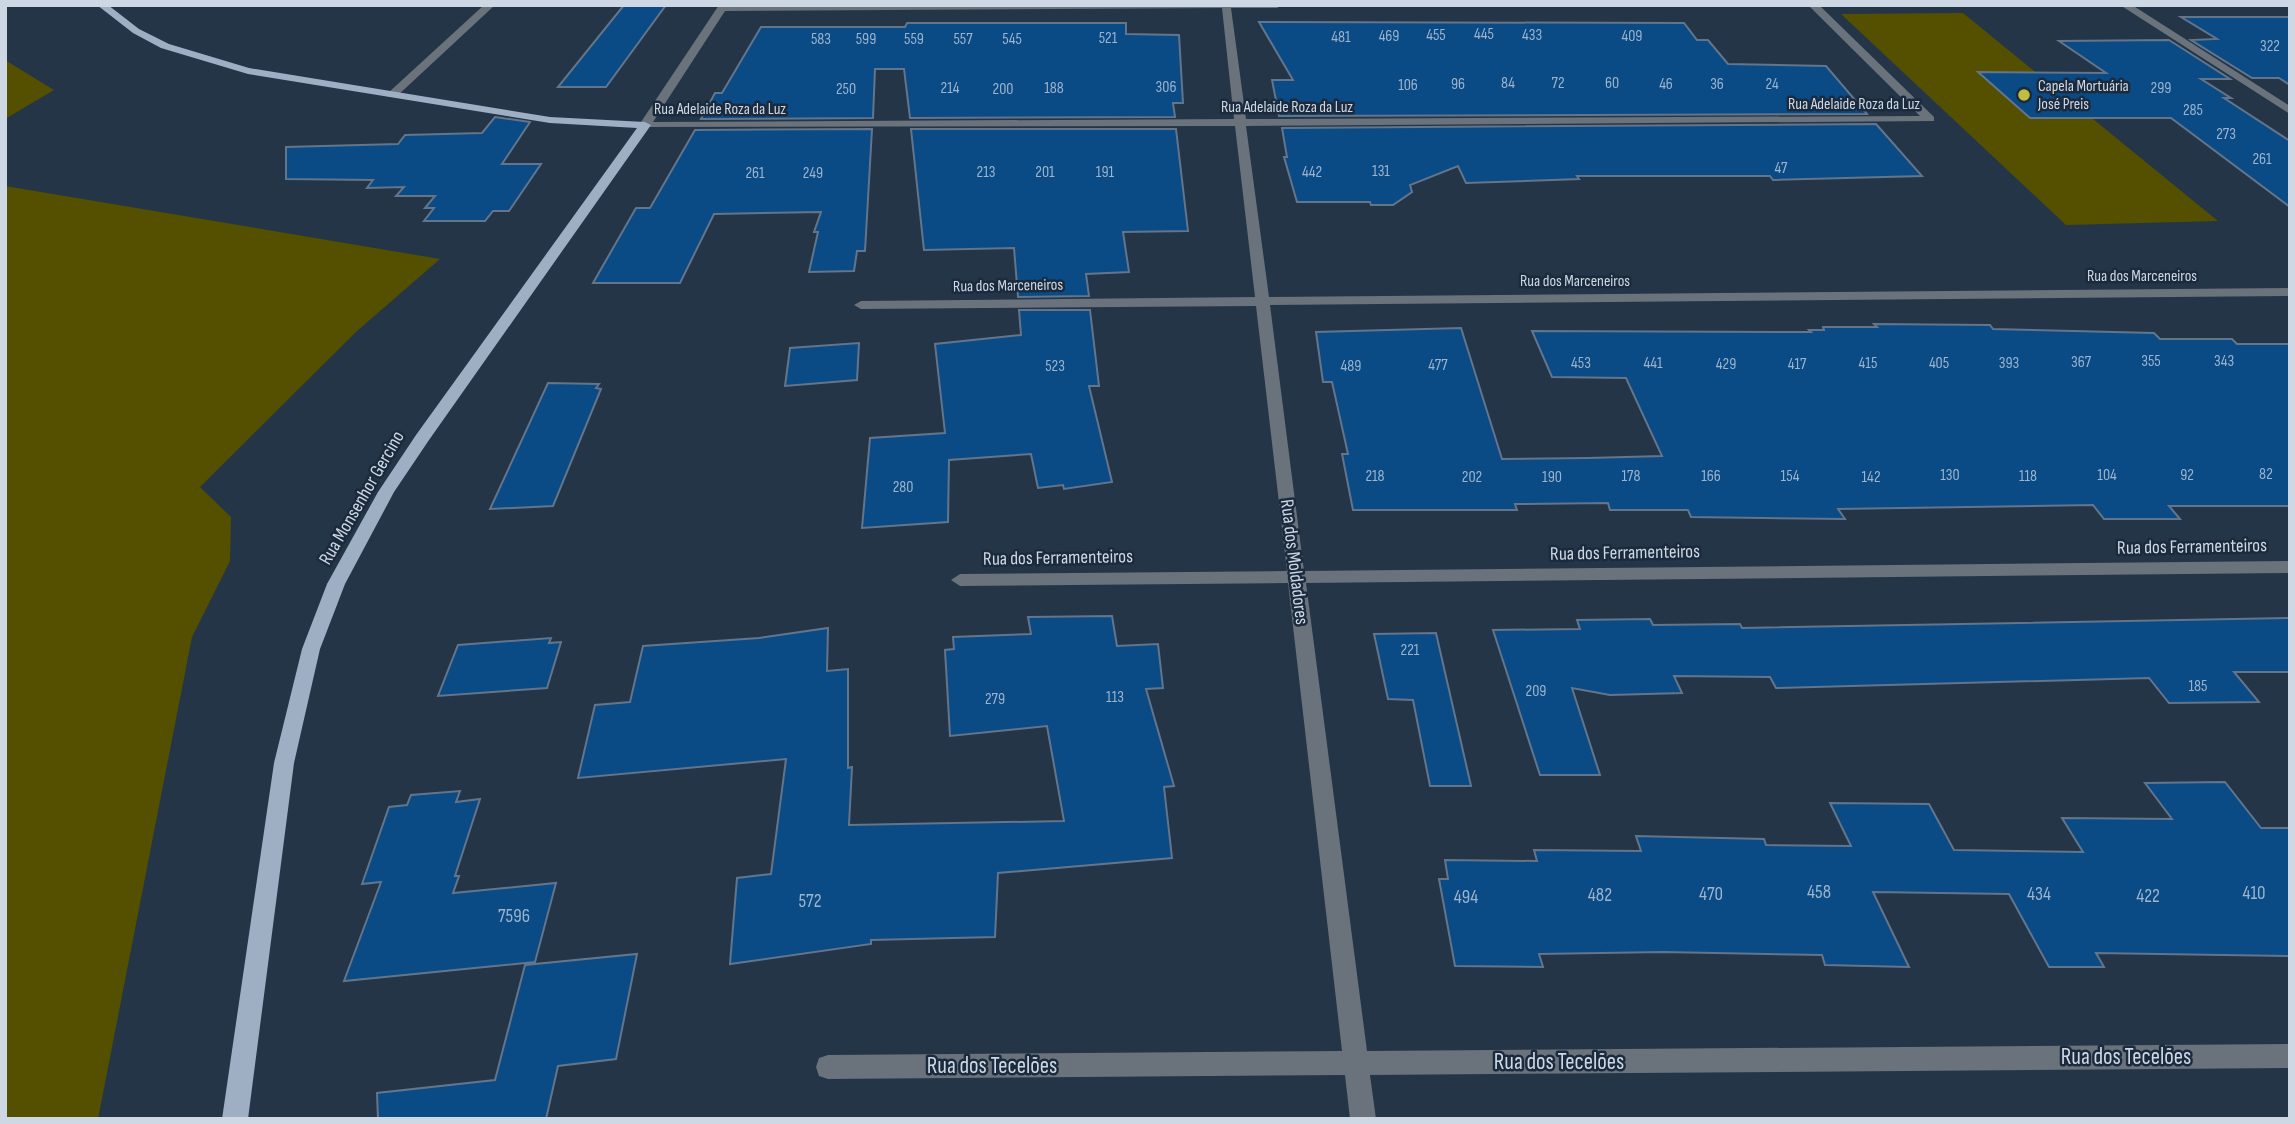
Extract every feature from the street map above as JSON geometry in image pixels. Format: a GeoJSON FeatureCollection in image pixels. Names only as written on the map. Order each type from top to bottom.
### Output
{"type":"FeatureCollection","features":[{"type":"Feature","properties":{"kind":"main road"},"geometry":{"type":"LineString","coordinates":[[102,5],[136,31],[165,46],[203,60],[282,78],[550,120],[645,125]]}},
{"type":"Feature","properties":{"kind":"main road","name":"Rua Monsenhor Gercino"},"geometry":{"type":"LineString","coordinates":[[235,1119],[284,762],[311,649],[336,584],[368,523],[422,438],[645,125]]}},
{"type":"Feature","properties":{"kind":"street"},"geometry":{"type":"LineString","coordinates":[[392,95],[490,5]]}},
{"type":"Feature","properties":{"kind":"street","name":"Rua dos Moldadores"},"geometry":{"type":"LineString","coordinates":[[1226,5],[1363,1119]]}},
{"type":"Feature","properties":{"kind":"street"},"geometry":{"type":"LineString","coordinates":[[645,125],[723,6],[1277,5]]}},
{"type":"Feature","properties":{"kind":"street","name":"Rua Adelaide Roza da Luz"},"geometry":{"type":"LineString","coordinates":[[645,125],[1930,120],[1814,5]]}},
{"type":"Feature","properties":{"kind":"street"},"geometry":{"type":"LineString","coordinates":[[2125,5],[2290,111]]}},
{"type":"Feature","properties":{"kind":"street","name":"Rua dos Marceneiros"},"geometry":{"type":"LineString","coordinates":[[861,304],[2290,292]]}},
{"type":"Feature","properties":{"kind":"street","name":"Rua dos Ferramenteiros"},"geometry":{"type":"LineString","coordinates":[[960,580],[2290,567]]}},
{"type":"Feature","properties":{"kind":"street","name":"Rua dos Tecelões"},"geometry":{"type":"LineString","coordinates":[[828,1067],[2290,1056]]}},
{"type":"Feature","properties":{"kind":"shaded area"},"geometry":{"type":"Polygon","coordinates":[[[1963,13],[2218,221],[2066,225],[1841,14],[1963,13]]]}},
{"type":"Feature","properties":{"kind":"shaded area"},"geometry":{"type":"Polygon","coordinates":[[[5,60],[54,90],[5,119],[5,60]]]}},
{"type":"Feature","properties":{"kind":"shaded area"},"geometry":{"type":"Polygon","coordinates":[[[5,186],[440,259],[357,331],[200,487],[231,517],[230,561],[192,637],[98,1119],[5,1119],[5,186]]]}},
{"type":"Feature","properties":{"kind":"building"},"geometry":{"type":"Polygon","coordinates":[[[624,5],[666,5],[606,87],[558,87],[624,5]]]}},
{"type":"Feature","properties":{"kind":"building"},"geometry":{"type":"Polygon","coordinates":[[[2181,17],[2290,17],[2290,85],[2279,78],[2252,78],[2191,40],[2217,39],[2181,17]]]}},
{"type":"Feature","properties":{"kind":"building"},"geometry":{"type":"Polygon","coordinates":[[[1259,22],[1684,23],[1697,40],[1708,40],[1728,64],[1826,66],[1867,114],[1279,116],[1272,80],[1293,80],[1259,22]]]}},
{"type":"Feature","properties":{"kind":"building"},"geometry":{"type":"Polygon","coordinates":[[[907,23],[1126,23],[1126,34],[1179,35],[1183,103],[1173,103],[1175,117],[910,118],[904,69],[875,69],[873,118],[701,119],[715,93],[722,93],[761,27],[905,27],[907,23]]]}},
{"type":"Feature","properties":{"kind":"building"},"geometry":{"type":"Polygon","coordinates":[[[2169,40],[2230,79],[2201,79],[2231,98],[2224,98],[2290,141],[2290,207],[2171,118],[2030,118],[1978,72],[2106,73],[2059,41],[2169,40]]]}},
{"type":"Feature","properties":{"kind":"building"},"geometry":{"type":"Polygon","coordinates":[[[495,117],[530,122],[502,164],[541,164],[509,211],[493,211],[485,221],[424,221],[434,208],[425,208],[435,196],[396,196],[404,187],[367,188],[373,180],[286,179],[286,147],[398,144],[405,135],[482,133],[495,117]]]}},
{"type":"Feature","properties":{"kind":"building"},"geometry":{"type":"Polygon","coordinates":[[[1876,124],[1922,176],[1773,180],[1770,176],[1577,176],[1579,179],[1466,183],[1458,166],[1410,185],[1412,192],[1393,205],[1371,205],[1370,202],[1297,202],[1284,157],[1287,157],[1282,128],[1876,124]]]}},
{"type":"Feature","properties":{"kind":"building"},"geometry":{"type":"Polygon","coordinates":[[[872,129],[865,251],[857,251],[854,271],[809,272],[818,232],[814,232],[821,212],[714,214],[680,283],[593,283],[636,208],[650,208],[695,130],[872,129]]]}},
{"type":"Feature","properties":{"kind":"building"},"geometry":{"type":"Polygon","coordinates":[[[911,129],[1176,129],[1188,231],[1123,232],[1129,272],[1086,274],[1089,296],[1018,297],[1014,248],[924,250],[911,129]]]}},
{"type":"Feature","properties":{"kind":"building"},"geometry":{"type":"Polygon","coordinates":[[[1019,310],[1090,310],[1099,386],[1089,386],[1112,482],[1064,489],[1063,485],[1038,488],[1031,454],[949,460],[948,522],[862,528],[870,438],[945,433],[935,344],[1021,335],[1019,310]]]}},
{"type":"Feature","properties":{"kind":"building"},"geometry":{"type":"Polygon","coordinates":[[[1874,324],[1990,325],[1993,329],[2154,333],[2160,339],[2232,339],[2237,344],[2290,344],[2290,506],[2169,506],[2180,519],[2104,519],[2093,505],[1838,509],[1845,519],[1691,517],[1688,510],[1610,510],[1608,503],[1515,504],[1517,510],[1353,510],[1342,454],[1348,454],[1332,382],[1323,382],[1316,332],[1461,328],[1502,459],[1588,458],[1662,456],[1626,378],[1552,377],[1532,331],[1811,332],[1809,330],[1824,330],[1823,327],[1877,327],[1874,324]]]}},
{"type":"Feature","properties":{"kind":"building"},"geometry":{"type":"Polygon","coordinates":[[[859,343],[857,380],[785,386],[790,348],[859,343]]]}},
{"type":"Feature","properties":{"kind":"building"},"geometry":{"type":"Polygon","coordinates":[[[548,383],[599,384],[596,388],[601,389],[553,506],[490,509],[548,383]]]}},
{"type":"Feature","properties":{"kind":"building"},"geometry":{"type":"Polygon","coordinates":[[[1112,616],[1117,646],[1158,644],[1163,688],[1146,689],[1174,786],[1164,787],[1172,858],[998,873],[995,937],[871,940],[871,944],[730,964],[737,878],[771,874],[786,759],[578,778],[595,705],[630,702],[643,646],[759,638],[828,628],[827,671],[848,669],[848,768],[852,767],[849,825],[1064,821],[1047,726],[950,736],[945,650],[954,649],[953,637],[1031,634],[1028,617],[1112,616]]]}},
{"type":"Feature","properties":{"kind":"building"},"geometry":{"type":"Polygon","coordinates":[[[2290,618],[2290,672],[2234,672],[2259,702],[2169,703],[2149,678],[1776,688],[1770,677],[1674,676],[1682,693],[1610,695],[1572,688],[1600,775],[1540,775],[1493,630],[1580,629],[1577,620],[1650,619],[1653,625],[1740,624],[1742,628],[2290,618]]]}},
{"type":"Feature","properties":{"kind":"building"},"geometry":{"type":"Polygon","coordinates":[[[1436,633],[1471,786],[1430,786],[1413,700],[1388,699],[1374,634],[1436,633]]]}},
{"type":"Feature","properties":{"kind":"building"},"geometry":{"type":"Polygon","coordinates":[[[551,638],[549,643],[561,642],[547,688],[438,696],[458,645],[551,638]]]}},
{"type":"Feature","properties":{"kind":"building"},"geometry":{"type":"Polygon","coordinates":[[[2225,782],[2261,828],[2290,828],[2290,956],[2096,953],[2104,967],[2049,967],[2009,894],[1873,892],[1909,967],[1825,965],[1822,955],[1663,952],[1539,954],[1543,967],[1455,966],[1439,879],[1448,879],[1445,860],[1537,861],[1534,850],[1641,851],[1636,836],[1764,839],[1766,845],[1851,846],[1830,803],[1929,804],[1954,850],[2083,852],[2062,818],[2172,819],[2145,783],[2225,782]]]}},
{"type":"Feature","properties":{"kind":"building"},"geometry":{"type":"Polygon","coordinates":[[[460,791],[456,802],[480,799],[455,876],[459,876],[453,893],[556,883],[535,962],[344,981],[381,882],[362,884],[389,807],[407,805],[411,795],[460,791]]]}},
{"type":"Feature","properties":{"kind":"building"},"geometry":{"type":"Polygon","coordinates":[[[637,954],[616,1059],[558,1066],[546,1119],[378,1119],[377,1093],[495,1080],[525,965],[637,954]]]}},
{"type":"Feature","properties":{"kind":"place","name":"Capela Mortuária José Preis"},"geometry":{"type":"Point","coordinates":[2024,95]}}]}
